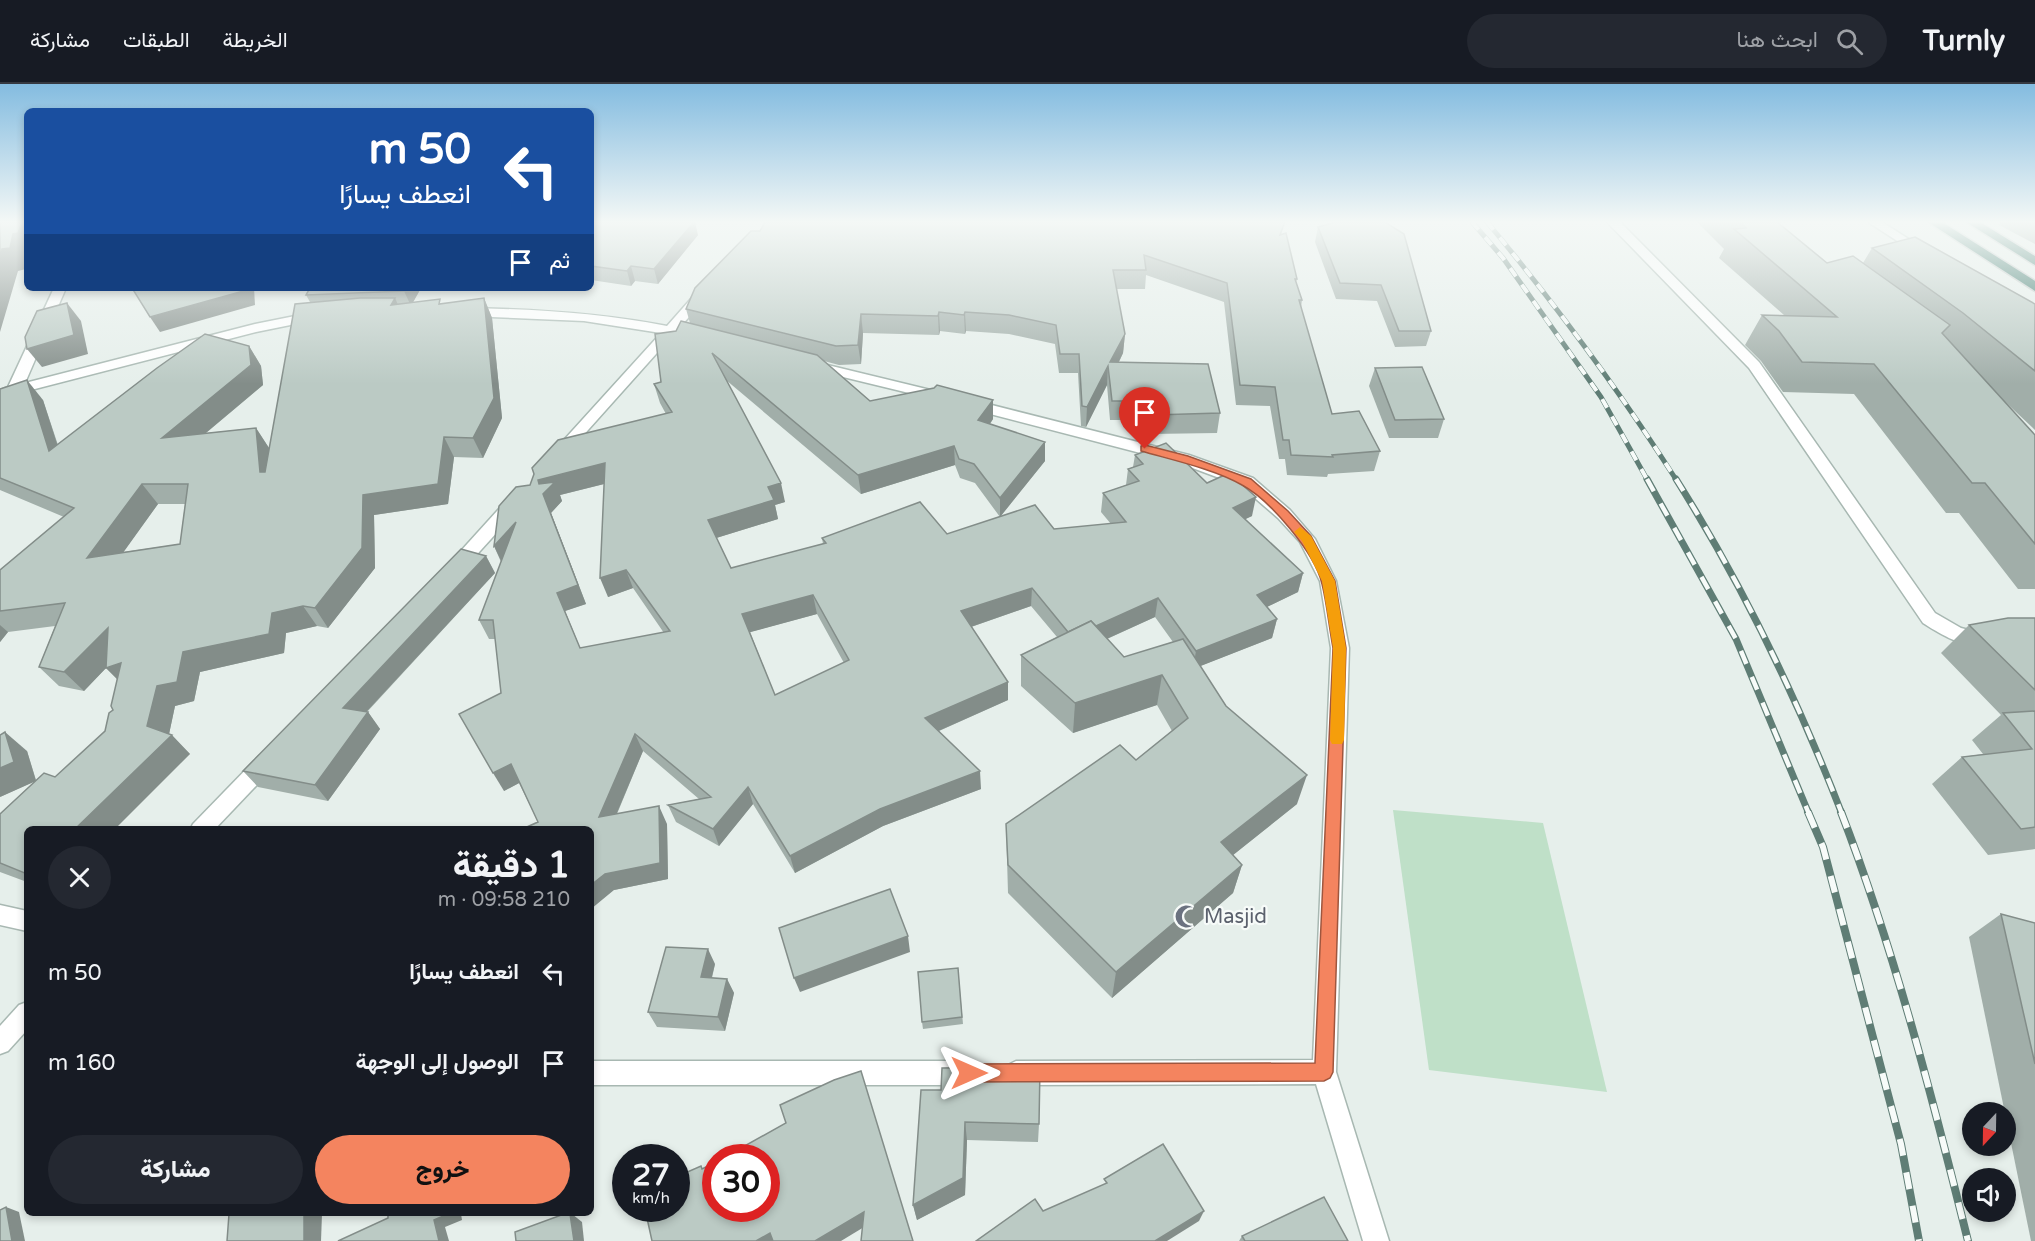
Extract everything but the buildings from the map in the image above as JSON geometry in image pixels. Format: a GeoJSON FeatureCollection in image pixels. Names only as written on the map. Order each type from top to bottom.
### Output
{"type":"FeatureCollection","features":[{"type":"Feature","properties":{"kind":"highway"},"geometry":{"type":"LineString","coordinates":[[2018,276],[2035,287]]}},
{"type":"Feature","properties":{"kind":"street"},"geometry":{"type":"LineString","coordinates":[[1666,276],[1754,365],[1929,618],[1946,629],[1971,639],[1994,641]]}},
{"type":"Feature","properties":{"kind":"street"},"geometry":{"type":"LineString","coordinates":[[550,463],[669,329],[715,281]]}},
{"type":"Feature","properties":{"kind":"street"},"geometry":{"type":"LineString","coordinates":[[7,393],[58,291]]}},
{"type":"Feature","properties":{"kind":"street"},"geometry":{"type":"LineString","coordinates":[[447,312],[519,312],[621,321],[669,329],[721,342]]}},
{"type":"Feature","properties":{"kind":"street"},"geometry":{"type":"LineString","coordinates":[[7,393],[255,328],[312,316],[335,314]]}},
{"type":"Feature","properties":{"kind":"street"},"geometry":{"type":"LineString","coordinates":[[790,359],[1184,459],[1247,482],[1284,514],[1307,539],[1328,581],[1340,648],[1324,1072],[1376,1241]]}},
{"type":"Feature","properties":{"kind":"street"},"geometry":{"type":"LineString","coordinates":[[446,578],[526,490]]}},
{"type":"Feature","properties":{"kind":"street"},"geometry":{"type":"LineString","coordinates":[[204,826],[274,754]]}},
{"type":"Feature","properties":{"kind":"street"},"geometry":{"type":"LineString","coordinates":[[0,915],[24,920]]}},
{"type":"Feature","properties":{"kind":"street"},"geometry":{"type":"LineString","coordinates":[[0,1043],[24,1016]]}},
{"type":"Feature","properties":{"kind":"street"},"geometry":{"type":"LineString","coordinates":[[594,1073],[1324,1072]]}},
{"type":"Feature","properties":{"kind":"green space"},"geometry":{"type":"Polygon","coordinates":[[[1393,810],[1543,823],[1607,1092],[1429,1070],[1393,810]]]}},
{"type":"Feature","properties":{"kind":"railway"},"geometry":{"type":"LineString","coordinates":[[1516,276],[1601,397],[1648,481]]}},
{"type":"Feature","properties":{"kind":"railway"},"geometry":{"type":"LineString","coordinates":[[1531,276],[1586,348],[1677,481]]}},
{"type":"Feature","properties":{"kind":"railway"},"geometry":{"type":"LineString","coordinates":[[1647,479],[1736,639],[1809,814]]}},
{"type":"Feature","properties":{"kind":"railway"},"geometry":{"type":"LineString","coordinates":[[1676,479],[1723,559],[1767,642],[1842,814]]}},
{"type":"Feature","properties":{"kind":"railway"},"geometry":{"type":"LineString","coordinates":[[1808,812],[1823,847],[1901,1144],[1919,1241]]}},
{"type":"Feature","properties":{"kind":"railway"},"geometry":{"type":"LineString","coordinates":[[1841,812],[1879,918],[1895,971],[1926,1078],[1968,1241]]}},
{"type":"Feature","properties":{"kind":"slow traffic"},"geometry":{"type":"LineString","coordinates":[[1300,532],[1307,539],[1328,581],[1340,648],[1337,740]]}},
{"type":"Feature","properties":{"kind":"place","name":"Masjid"},"geometry":{"type":"Point","coordinates":[1186,916]}},
{"type":"Feature","properties":{"kind":"route"},"geometry":{"type":"LineString","coordinates":[[969,1073],[1324,1072],[1340,648],[1328,581],[1307,539],[1284,514],[1247,482],[1184,459],[1145,449]]}}]}
